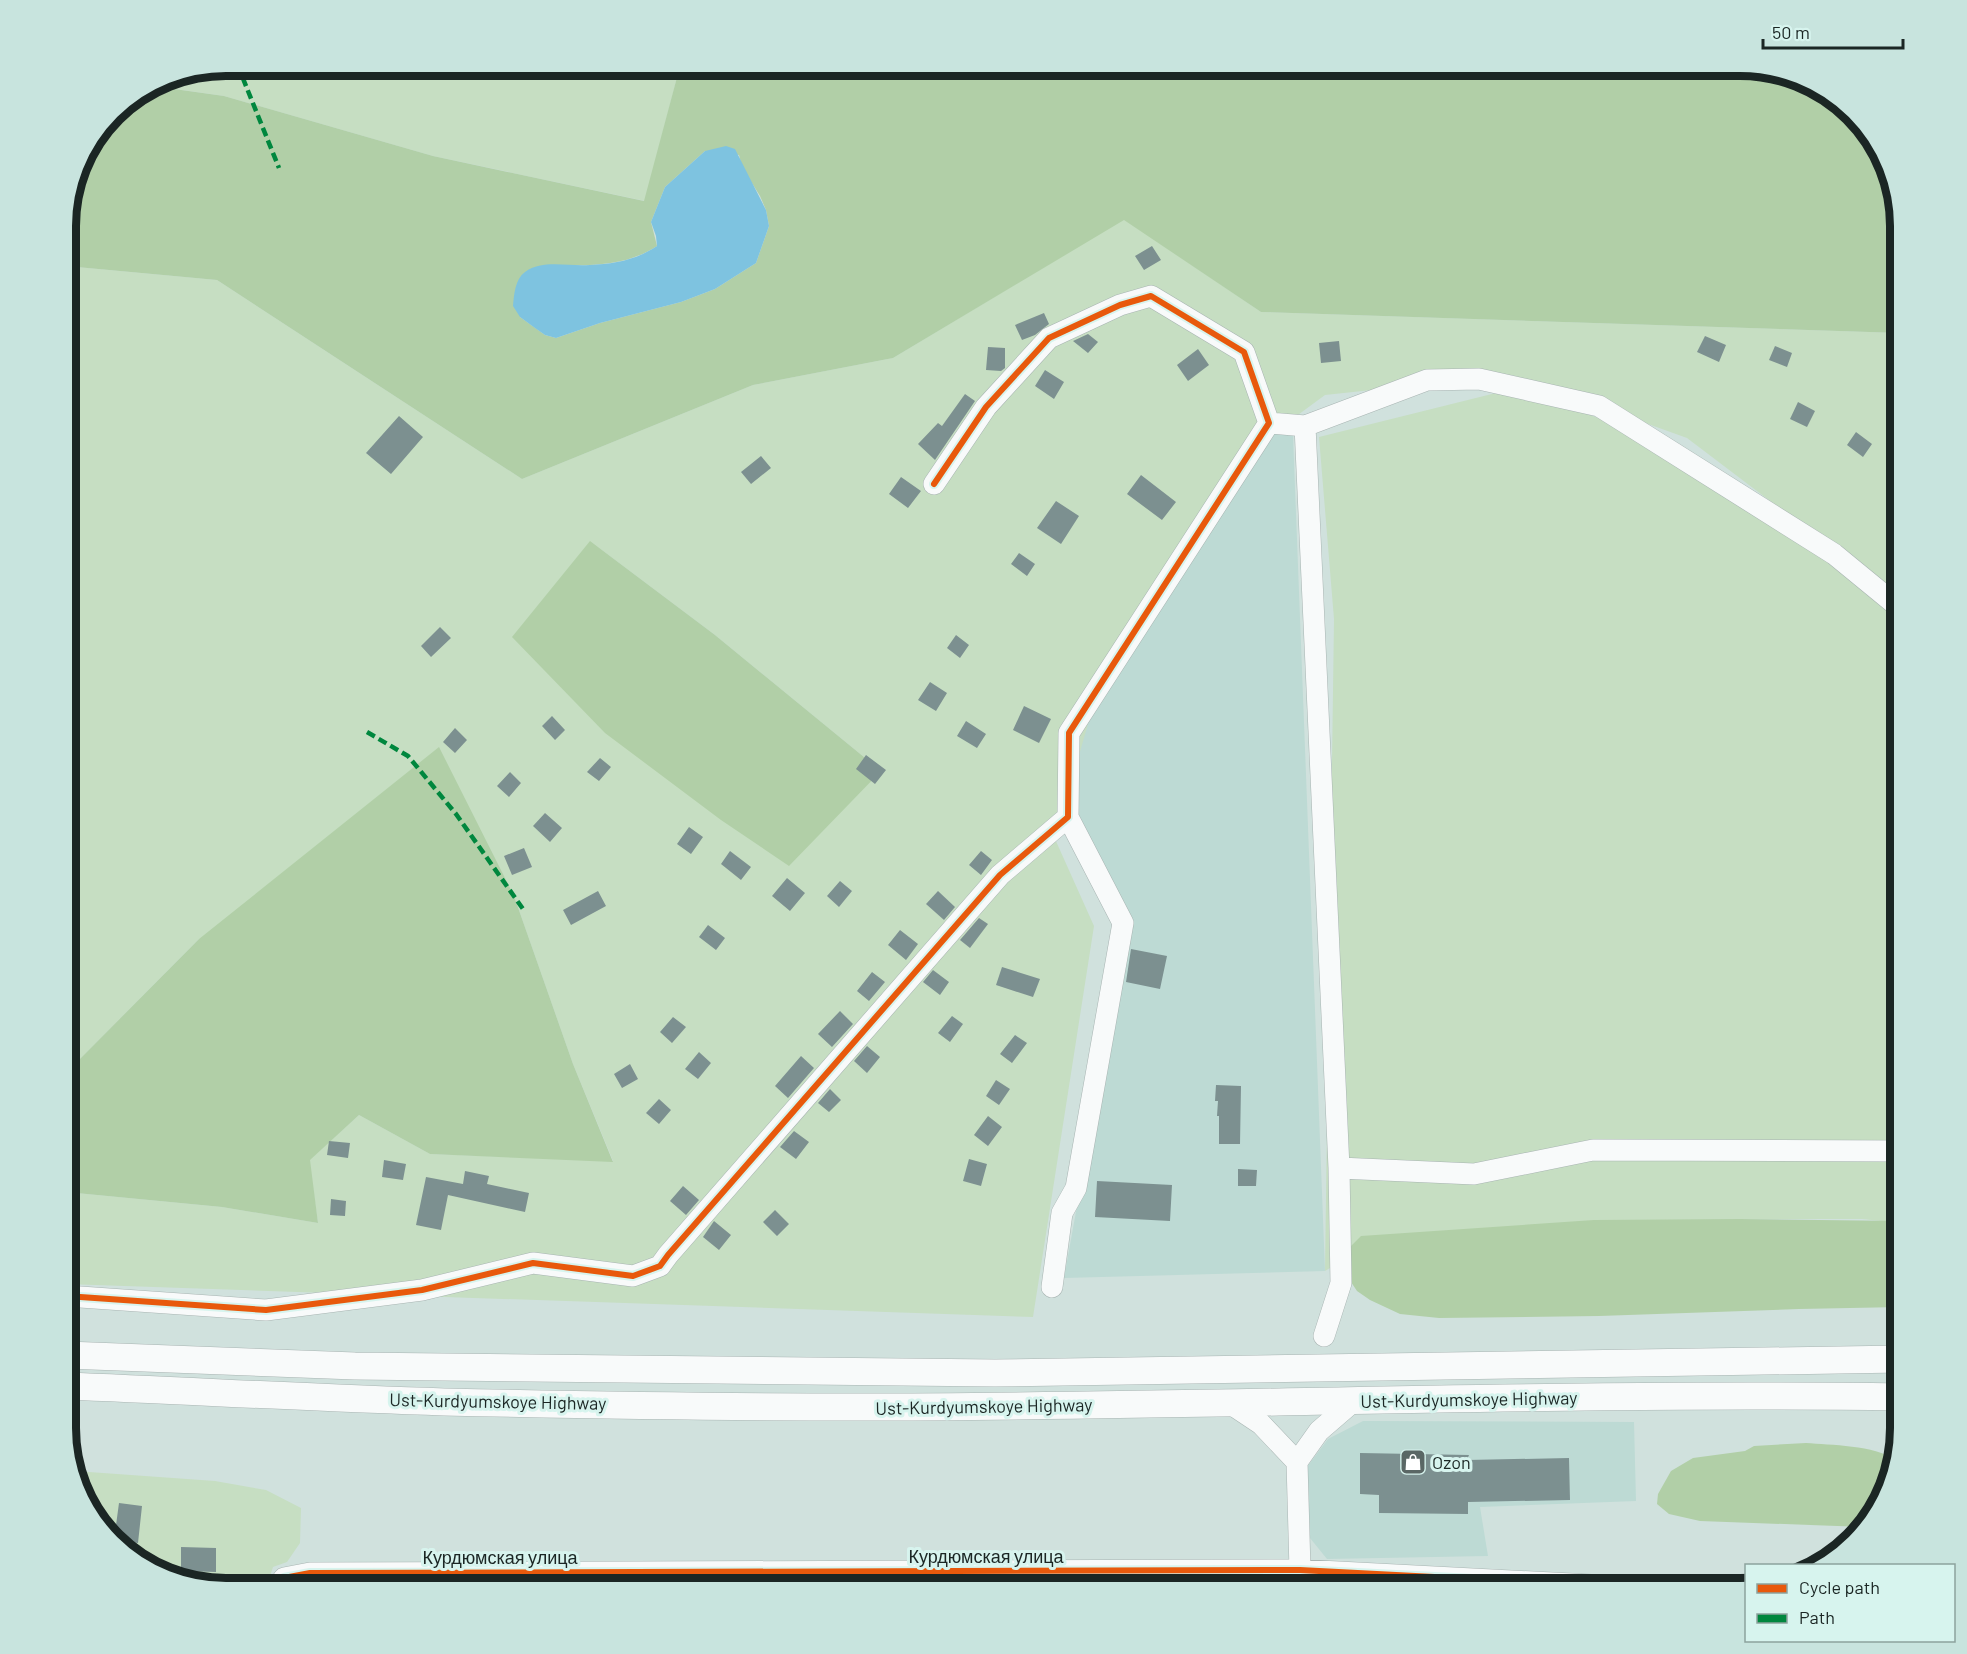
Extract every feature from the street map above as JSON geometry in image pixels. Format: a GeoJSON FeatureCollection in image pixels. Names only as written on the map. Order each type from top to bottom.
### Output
{"type":"FeatureCollection","features":[{"type":"Feature","properties":{"kind":"main road","name":"Ust-Kurdyumskoye Highway"},"geometry":{"type":"LineString","coordinates":[[77,1355],[355,1366],[960,1373],[1890,1359]]}},
{"type":"Feature","properties":{"kind":"main road","name":"Ust-Kurdyumskoye Highway"},"geometry":{"type":"LineString","coordinates":[[77,1386],[443,1402],[858,1407],[1807,1395],[1890,1397]]}},
{"type":"Feature","properties":{"kind":"street"},"geometry":{"type":"LineString","coordinates":[[934,484],[986,407],[1049,338],[1120,305],[1151,296],[1244,352],[1269,423]]}},
{"type":"Feature","properties":{"kind":"street"},"geometry":{"type":"LineString","coordinates":[[1269,423],[1305,426],[1427,380],[1479,380],[1599,406],[1834,554],[1890,600]]}},
{"type":"Feature","properties":{"kind":"street"},"geometry":{"type":"LineString","coordinates":[[1052,1287],[1062,1213],[1076,1188],[1123,923],[1068,817],[1069,733],[1269,423]]}},
{"type":"Feature","properties":{"kind":"street"},"geometry":{"type":"LineString","coordinates":[[1305,426],[1339,1168],[1341,1283],[1324,1336]]}},
{"type":"Feature","properties":{"kind":"street"},"geometry":{"type":"LineString","coordinates":[[77,1297],[266,1310],[422,1290],[533,1263],[633,1275],[660,1266],[1000,875],[1068,817]]}},
{"type":"Feature","properties":{"kind":"street"},"geometry":{"type":"LineString","coordinates":[[1339,1168],[1474,1174],[1593,1150],[1890,1151]]}},
{"type":"Feature","properties":{"kind":"street"},"geometry":{"type":"LineString","coordinates":[[1300,1570],[1297,1462],[1319,1431],[1355,1400]]}},
{"type":"Feature","properties":{"kind":"street"},"geometry":{"type":"LineString","coordinates":[[1228,1402],[1261,1424],[1297,1462]]}},
{"type":"Feature","properties":{"kind":"street","name":"Курдюмская улица"},"geometry":{"type":"LineString","coordinates":[[980,1578],[1300,1570],[1455,1578]]}},
{"type":"Feature","properties":{"kind":"street","name":"Курдюмская улица"},"geometry":{"type":"LineString","coordinates":[[294,1578],[310,1572],[513,1578]]}},
{"type":"Feature","properties":{"kind":"shaded area"},"geometry":{"type":"Polygon","coordinates":[[[217,77],[677,77],[645,201],[433,156],[224,96],[169,88],[197,79],[217,77]]]}},
{"type":"Feature","properties":{"kind":"shaded area"},"geometry":{"type":"Polygon","coordinates":[[[1124,219],[1261,312],[1890,333],[1890,592],[1687,438],[1512,375],[1325,395],[1234,462],[1106,661],[1055,839],[1094,926],[1033,1317],[77,1284],[77,1193],[222,1207],[318,1223],[309,1160],[359,1115],[430,1154],[613,1161],[573,1064],[514,896],[199,939],[77,1062],[77,267],[217,280],[522,479],[753,385],[893,358],[1124,219]],[[590,541],[881,771],[715,635],[590,541]]]}},
{"type":"Feature","properties":{"kind":"shaded area"},"geometry":{"type":"Polygon","coordinates":[[[1516,388],[1681,448],[1890,610],[1890,1222],[1862,1219],[1740,1219],[1345,1259],[1325,1271],[1334,619],[1319,437],[1516,388]]]}},
{"type":"Feature","properties":{"kind":"shaded area"},"geometry":{"type":"Polygon","coordinates":[[[1271,429],[1293,435],[1325,1271],[1064,1278],[1129,919],[1074,817],[1078,729],[1271,429]]]}},
{"type":"Feature","properties":{"kind":"shaded area"},"geometry":{"type":"Polygon","coordinates":[[[1363,1421],[1634,1422],[1636,1501],[1480,1507],[1488,1556],[1327,1559],[1310,1538],[1307,1467],[1328,1439],[1363,1421]]]}},
{"type":"Feature","properties":{"kind":"shaded area"},"geometry":{"type":"Polygon","coordinates":[[[83,1472],[215,1481],[266,1490],[301,1508],[300,1543],[287,1562],[273,1567],[269,1578],[227,1578],[197,1575],[160,1562],[120,1534],[102,1511],[83,1472]]]}},
{"type":"Feature","properties":{"kind":"green space"},"geometry":{"type":"Polygon","coordinates":[[[1740,76],[1760,78],[1789,84],[1824,102],[1853,128],[1865,143],[1879,169],[1888,197],[1890,217],[1890,333],[1261,312],[1124,220],[893,358],[753,385],[522,479],[217,280],[77,267],[78,207],[92,160],[120,120],[135,108],[169,88],[224,96],[433,156],[644,201],[677,77],[1740,76]],[[705,151],[665,187],[651,222],[657,246],[623,261],[561,265],[520,317],[545,335],[556,338],[600,323],[681,302],[715,289],[756,263],[769,226],[760,196],[742,167],[739,155],[705,151]]]}},
{"type":"Feature","properties":{"kind":"green space"},"geometry":{"type":"Polygon","coordinates":[[[590,541],[715,635],[881,771],[789,866],[721,820],[605,733],[512,637],[590,541]]]}},
{"type":"Feature","properties":{"kind":"green space"},"geometry":{"type":"Polygon","coordinates":[[[439,747],[514,896],[573,1064],[613,1162],[430,1154],[359,1115],[310,1160],[318,1223],[222,1207],[77,1193],[77,1062],[199,939],[439,747]]]}},
{"type":"Feature","properties":{"kind":"green space"},"geometry":{"type":"Polygon","coordinates":[[[1594,1220],[1890,1221],[1890,1307],[1599,1316],[1439,1318],[1400,1314],[1370,1300],[1357,1291],[1349,1279],[1350,1247],[1361,1236],[1594,1220]]]}},
{"type":"Feature","properties":{"kind":"green space"},"geometry":{"type":"Polygon","coordinates":[[[1806,1443],[1839,1445],[1876,1451],[1888,1456],[1879,1485],[1865,1511],[1853,1527],[1700,1521],[1669,1514],[1657,1504],[1658,1494],[1671,1471],[1693,1458],[1745,1451],[1754,1446],[1806,1443]]]}},
{"type":"Feature","properties":{"kind":"water"},"geometry":{"type":"Polygon","coordinates":[[[726,146],[735,149],[766,210],[769,226],[756,263],[715,289],[681,302],[600,323],[556,338],[545,335],[520,317],[513,306],[516,288],[522,275],[532,268],[548,265],[616,262],[641,255],[657,246],[651,222],[665,187],[705,151],[726,146]]]}},
{"type":"Feature","properties":{"kind":"building"},"geometry":{"type":"Polygon","coordinates":[[[1152,246],[1161,260],[1144,270],[1135,256],[1152,246]]]}},
{"type":"Feature","properties":{"kind":"building"},"geometry":{"type":"Polygon","coordinates":[[[1044,313],[1049,324],[1035,335],[1022,340],[1015,325],[1044,313]]]}},
{"type":"Feature","properties":{"kind":"building"},"geometry":{"type":"Polygon","coordinates":[[[1088,334],[1098,342],[1088,353],[1073,341],[1088,334]]]}},
{"type":"Feature","properties":{"kind":"building"},"geometry":{"type":"Polygon","coordinates":[[[1705,336],[1726,345],[1719,362],[1697,352],[1705,336]]]}},
{"type":"Feature","properties":{"kind":"building"},"geometry":{"type":"Polygon","coordinates":[[[1339,341],[1341,361],[1321,363],[1319,343],[1339,341]]]}},
{"type":"Feature","properties":{"kind":"building"},"geometry":{"type":"Polygon","coordinates":[[[1775,346],[1792,353],[1787,367],[1769,360],[1775,346]]]}},
{"type":"Feature","properties":{"kind":"building"},"geometry":{"type":"Polygon","coordinates":[[[988,347],[1005,348],[1005,368],[1001,371],[986,370],[988,347]]]}},
{"type":"Feature","properties":{"kind":"building"},"geometry":{"type":"Polygon","coordinates":[[[1198,349],[1209,365],[1188,381],[1177,365],[1198,349]]]}},
{"type":"Feature","properties":{"kind":"building"},"geometry":{"type":"Polygon","coordinates":[[[1045,370],[1064,382],[1054,399],[1035,386],[1045,370]]]}},
{"type":"Feature","properties":{"kind":"building"},"geometry":{"type":"Polygon","coordinates":[[[965,394],[975,401],[935,460],[918,444],[938,423],[942,426],[965,394]]]}},
{"type":"Feature","properties":{"kind":"building"},"geometry":{"type":"Polygon","coordinates":[[[1798,402],[1815,411],[1807,427],[1790,419],[1798,402]]]}},
{"type":"Feature","properties":{"kind":"building"},"geometry":{"type":"Polygon","coordinates":[[[399,416],[423,437],[391,474],[366,453],[399,416]]]}},
{"type":"Feature","properties":{"kind":"building"},"geometry":{"type":"Polygon","coordinates":[[[1856,432],[1872,444],[1863,457],[1847,445],[1856,432]]]}},
{"type":"Feature","properties":{"kind":"building"},"geometry":{"type":"Polygon","coordinates":[[[761,456],[771,468],[751,484],[741,472],[761,456]]]}},
{"type":"Feature","properties":{"kind":"building"},"geometry":{"type":"Polygon","coordinates":[[[1141,475],[1176,502],[1162,520],[1127,494],[1141,475]]]}},
{"type":"Feature","properties":{"kind":"building"},"geometry":{"type":"Polygon","coordinates":[[[901,477],[921,491],[908,508],[889,494],[901,477]]]}},
{"type":"Feature","properties":{"kind":"building"},"geometry":{"type":"Polygon","coordinates":[[[1056,501],[1079,516],[1061,544],[1037,528],[1056,501]]]}},
{"type":"Feature","properties":{"kind":"building"},"geometry":{"type":"Polygon","coordinates":[[[1019,553],[1035,564],[1027,576],[1011,564],[1019,553]]]}},
{"type":"Feature","properties":{"kind":"building"},"geometry":{"type":"Polygon","coordinates":[[[440,627],[451,638],[431,657],[421,646],[440,627]]]}},
{"type":"Feature","properties":{"kind":"building"},"geometry":{"type":"Polygon","coordinates":[[[956,635],[969,645],[960,658],[947,648],[956,635]]]}},
{"type":"Feature","properties":{"kind":"building"},"geometry":{"type":"Polygon","coordinates":[[[930,682],[947,693],[936,711],[918,700],[930,682]]]}},
{"type":"Feature","properties":{"kind":"building"},"geometry":{"type":"Polygon","coordinates":[[[1024,706],[1051,719],[1039,743],[1013,730],[1024,706]]]}},
{"type":"Feature","properties":{"kind":"building"},"geometry":{"type":"Polygon","coordinates":[[[552,716],[565,730],[555,740],[542,726],[552,716]]]}},
{"type":"Feature","properties":{"kind":"building"},"geometry":{"type":"Polygon","coordinates":[[[966,721],[986,734],[977,748],[957,736],[966,721]]]}},
{"type":"Feature","properties":{"kind":"building"},"geometry":{"type":"Polygon","coordinates":[[[455,728],[467,740],[455,753],[443,742],[455,728]]]}},
{"type":"Feature","properties":{"kind":"building"},"geometry":{"type":"Polygon","coordinates":[[[866,755],[886,770],[875,784],[856,769],[866,755]]]}},
{"type":"Feature","properties":{"kind":"building"},"geometry":{"type":"Polygon","coordinates":[[[600,758],[611,767],[599,781],[587,772],[600,758]]]}},
{"type":"Feature","properties":{"kind":"building"},"geometry":{"type":"Polygon","coordinates":[[[510,772],[521,783],[509,797],[497,786],[510,772]]]}},
{"type":"Feature","properties":{"kind":"building"},"geometry":{"type":"Polygon","coordinates":[[[545,813],[562,828],[550,842],[533,826],[545,813]]]}},
{"type":"Feature","properties":{"kind":"building"},"geometry":{"type":"Polygon","coordinates":[[[689,827],[703,837],[691,854],[677,844],[689,827]]]}},
{"type":"Feature","properties":{"kind":"building"},"geometry":{"type":"Polygon","coordinates":[[[524,848],[532,867],[512,875],[504,856],[524,848]]]}},
{"type":"Feature","properties":{"kind":"building"},"geometry":{"type":"Polygon","coordinates":[[[730,851],[751,867],[741,880],[721,864],[730,851]]]}},
{"type":"Feature","properties":{"kind":"building"},"geometry":{"type":"Polygon","coordinates":[[[981,851],[992,860],[981,875],[969,865],[981,851]]]}},
{"type":"Feature","properties":{"kind":"building"},"geometry":{"type":"Polygon","coordinates":[[[787,878],[805,893],[790,911],[772,896],[787,878]]]}},
{"type":"Feature","properties":{"kind":"building"},"geometry":{"type":"Polygon","coordinates":[[[840,881],[852,891],[839,907],[827,896],[840,881]]]}},
{"type":"Feature","properties":{"kind":"building"},"geometry":{"type":"Polygon","coordinates":[[[598,891],[606,906],[571,925],[563,910],[598,891]]]}},
{"type":"Feature","properties":{"kind":"building"},"geometry":{"type":"Polygon","coordinates":[[[938,891],[955,907],[944,920],[926,904],[938,891]]]}},
{"type":"Feature","properties":{"kind":"building"},"geometry":{"type":"Polygon","coordinates":[[[979,918],[988,924],[970,948],[960,940],[979,918]]]}},
{"type":"Feature","properties":{"kind":"building"},"geometry":{"type":"Polygon","coordinates":[[[708,925],[725,938],[716,950],[699,937],[708,925]]]}},
{"type":"Feature","properties":{"kind":"building"},"geometry":{"type":"Polygon","coordinates":[[[900,930],[918,944],[906,960],[888,945],[900,930]]]}},
{"type":"Feature","properties":{"kind":"building"},"geometry":{"type":"Polygon","coordinates":[[[1131,949],[1167,956],[1160,989],[1126,982],[1131,949]]]}},
{"type":"Feature","properties":{"kind":"building"},"geometry":{"type":"Polygon","coordinates":[[[1002,967],[1040,979],[1033,997],[996,985],[1002,967]]]}},
{"type":"Feature","properties":{"kind":"building"},"geometry":{"type":"Polygon","coordinates":[[[933,970],[949,982],[940,995],[923,982],[933,970]]]}},
{"type":"Feature","properties":{"kind":"building"},"geometry":{"type":"Polygon","coordinates":[[[872,972],[885,982],[869,1001],[857,991],[872,972]]]}},
{"type":"Feature","properties":{"kind":"building"},"geometry":{"type":"Polygon","coordinates":[[[840,1011],[853,1024],[832,1047],[818,1034],[840,1011]]]}},
{"type":"Feature","properties":{"kind":"building"},"geometry":{"type":"Polygon","coordinates":[[[952,1016],[963,1024],[950,1042],[938,1033],[952,1016]]]}},
{"type":"Feature","properties":{"kind":"building"},"geometry":{"type":"Polygon","coordinates":[[[673,1017],[686,1027],[672,1043],[660,1032],[673,1017]]]}},
{"type":"Feature","properties":{"kind":"building"},"geometry":{"type":"Polygon","coordinates":[[[1015,1035],[1027,1043],[1012,1063],[1000,1054],[1015,1035]]]}},
{"type":"Feature","properties":{"kind":"building"},"geometry":{"type":"Polygon","coordinates":[[[867,1046],[880,1057],[867,1073],[854,1061],[867,1046]]]}},
{"type":"Feature","properties":{"kind":"building"},"geometry":{"type":"Polygon","coordinates":[[[699,1052],[711,1063],[698,1079],[685,1069],[699,1052]]]}},
{"type":"Feature","properties":{"kind":"building"},"geometry":{"type":"Polygon","coordinates":[[[801,1056],[814,1068],[788,1098],[775,1086],[801,1056]]]}},
{"type":"Feature","properties":{"kind":"building"},"geometry":{"type":"Polygon","coordinates":[[[630,1064],[638,1079],[622,1088],[614,1074],[630,1064]]]}},
{"type":"Feature","properties":{"kind":"building"},"geometry":{"type":"Polygon","coordinates":[[[996,1080],[1010,1089],[999,1105],[986,1096],[996,1080]]]}},
{"type":"Feature","properties":{"kind":"building"},"geometry":{"type":"Polygon","coordinates":[[[1216,1085],[1241,1086],[1240,1144],[1219,1144],[1218,1101],[1215,1101],[1216,1085]]]}},
{"type":"Feature","properties":{"kind":"building"},"geometry":{"type":"Polygon","coordinates":[[[830,1089],[841,1100],[829,1112],[818,1103],[830,1089]]]}},
{"type":"Feature","properties":{"kind":"building"},"geometry":{"type":"Polygon","coordinates":[[[659,1099],[671,1110],[659,1124],[646,1113],[659,1099]]]}},
{"type":"Feature","properties":{"kind":"building"},"geometry":{"type":"Polygon","coordinates":[[[988,1116],[1002,1127],[988,1146],[974,1135],[988,1116]]]}},
{"type":"Feature","properties":{"kind":"building"},"geometry":{"type":"Polygon","coordinates":[[[794,1131],[809,1142],[796,1159],[780,1147],[794,1131]]]}},
{"type":"Feature","properties":{"kind":"building"},"geometry":{"type":"Polygon","coordinates":[[[329,1141],[350,1143],[348,1158],[327,1155],[329,1141]]]}},
{"type":"Feature","properties":{"kind":"building"},"geometry":{"type":"Polygon","coordinates":[[[969,1159],[987,1164],[981,1186],[963,1181],[969,1159]]]}},
{"type":"Feature","properties":{"kind":"building"},"geometry":{"type":"Polygon","coordinates":[[[384,1160],[406,1164],[403,1180],[382,1177],[384,1160]]]}},
{"type":"Feature","properties":{"kind":"building"},"geometry":{"type":"Polygon","coordinates":[[[1238,1169],[1257,1170],[1256,1186],[1238,1186],[1238,1169]]]}},
{"type":"Feature","properties":{"kind":"building"},"geometry":{"type":"Polygon","coordinates":[[[465,1171],[489,1176],[487,1184],[529,1193],[525,1212],[448,1195],[441,1230],[416,1225],[426,1177],[463,1184],[465,1171]]]}},
{"type":"Feature","properties":{"kind":"building"},"geometry":{"type":"Polygon","coordinates":[[[1097,1181],[1172,1185],[1170,1221],[1095,1217],[1097,1181]]]}},
{"type":"Feature","properties":{"kind":"building"},"geometry":{"type":"Polygon","coordinates":[[[683,1186],[699,1200],[686,1215],[670,1201],[683,1186]]]}},
{"type":"Feature","properties":{"kind":"building"},"geometry":{"type":"Polygon","coordinates":[[[331,1199],[346,1201],[345,1216],[330,1215],[331,1199]]]}},
{"type":"Feature","properties":{"kind":"building"},"geometry":{"type":"Polygon","coordinates":[[[775,1210],[789,1224],[777,1236],[763,1222],[775,1210]]]}},
{"type":"Feature","properties":{"kind":"building"},"geometry":{"type":"Polygon","coordinates":[[[714,1221],[731,1235],[719,1250],[703,1237],[714,1221]]]}},
{"type":"Feature","properties":{"kind":"building"},"geometry":{"type":"Polygon","coordinates":[[[1360,1453],[1469,1455],[1467,1460],[1569,1458],[1570,1500],[1468,1502],[1468,1514],[1379,1513],[1379,1495],[1360,1494],[1360,1453]]]}},
{"type":"Feature","properties":{"kind":"building"},"geometry":{"type":"Polygon","coordinates":[[[119,1503],[142,1506],[138,1543],[130,1542],[116,1528],[119,1503]]]}},
{"type":"Feature","properties":{"kind":"building"},"geometry":{"type":"Polygon","coordinates":[[[181,1547],[216,1548],[216,1572],[181,1571],[181,1547]]]}},
{"type":"Feature","properties":{"kind":"marked path"},"geometry":{"type":"LineString","coordinates":[[242,77],[279,168]]}},
{"type":"Feature","properties":{"kind":"marked path"},"geometry":{"type":"LineString","coordinates":[[367,732],[408,756],[456,814],[523,909]]}},
{"type":"Feature","properties":{"kind":"cycle path"},"geometry":{"type":"LineString","coordinates":[[77,1297],[266,1310],[422,1290],[533,1263],[633,1276],[660,1266],[1000,875],[1068,817],[1069,733],[1269,423],[1244,352],[1151,296],[1120,305],[1049,338],[986,407],[934,484]]}},
{"type":"Feature","properties":{"kind":"cycle path"},"geometry":{"type":"LineString","coordinates":[[284,1578],[310,1573],[1300,1570],[1455,1578]]}},
{"type":"Feature","properties":{"kind":"place","name":"Ozon"},"geometry":{"type":"Point","coordinates":[1413,1462]}}]}
